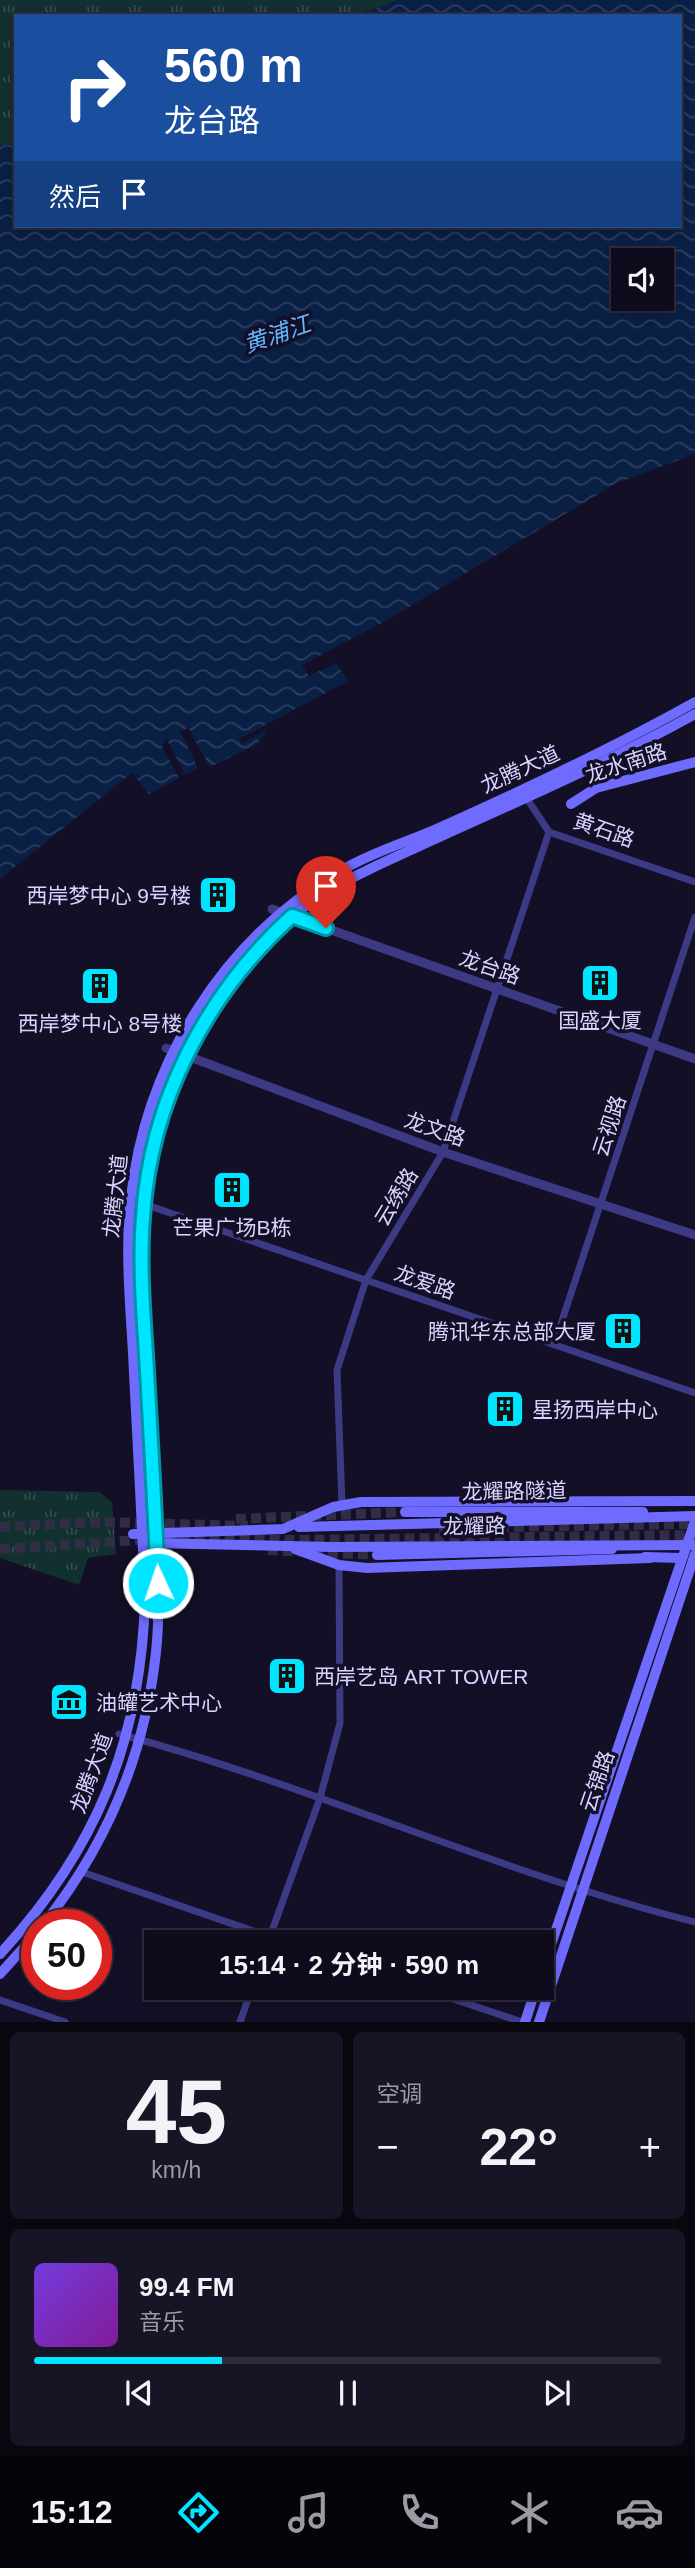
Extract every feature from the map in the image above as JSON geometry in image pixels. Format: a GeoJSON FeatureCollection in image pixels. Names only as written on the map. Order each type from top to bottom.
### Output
{"type":"FeatureCollection","features":[{"type":"Feature","properties":{"kind":"main road","name":"龙腾大道"},"geometry":{"type":"LineString","coordinates":[[0,1954],[36,1913],[75,1858],[104,1801],[142,1651],[145,1600],[139,1537],[128,1274],[129,1217],[143,1133],[169,1050],[222,973],[250,941],[282,913],[370,867],[524,793],[695,702]]}},
{"type":"Feature","properties":{"kind":"main road","name":"龙腾大道"},"geometry":{"type":"LineString","coordinates":[[524,793],[627,752],[695,714]]}},
{"type":"Feature","properties":{"kind":"main road","name":"龙水南路"},"geometry":{"type":"LineString","coordinates":[[571,804],[596,789],[695,762]]}},
{"type":"Feature","properties":{"kind":"main road","name":"龙腾大道"},"geometry":{"type":"LineString","coordinates":[[55,1909],[82,1872],[117,1807],[139,1739],[156,1653],[159,1600],[142,1274],[144,1204],[158,1128],[185,1058],[223,993],[274,932],[282,913]]}},
{"type":"Feature","properties":{"kind":"main road","name":"龙耀路"},"geometry":{"type":"LineString","coordinates":[[283,1529],[342,1504],[374,1501],[695,1501]]}},
{"type":"Feature","properties":{"kind":"main road","name":"龙耀路隧道"},"geometry":{"type":"LineString","coordinates":[[624,1510],[675,1501]]}},
{"type":"Feature","properties":{"kind":"main road","name":"龙耀路隧道"},"geometry":{"type":"LineString","coordinates":[[405,1512],[624,1510],[680,1516]]}},
{"type":"Feature","properties":{"kind":"main road","name":"龙耀路"},"geometry":{"type":"LineString","coordinates":[[156,1538],[283,1529],[680,1516],[695,1518]]}},
{"type":"Feature","properties":{"kind":"main road","name":"云锦路"},"geometry":{"type":"LineString","coordinates":[[554,1942],[575,1889],[692,1548],[695,1518]]}},
{"type":"Feature","properties":{"kind":"main road","name":"龙耀路"},"geometry":{"type":"LineString","coordinates":[[139,1537],[332,1547],[590,1543],[692,1548]]}},
{"type":"Feature","properties":{"kind":"main road","name":"龙耀路"},"geometry":{"type":"LineString","coordinates":[[254,1543],[302,1550],[339,1564],[367,1568],[650,1558]]}},
{"type":"Feature","properties":{"kind":"main road"},"geometry":{"type":"LineString","coordinates":[[377,1555],[597,1551],[651,1545]]}},
{"type":"Feature","properties":{"kind":"main road","name":"云锦路"},"geometry":{"type":"LineString","coordinates":[[539,2022],[575,1889],[682,1558],[692,1548]]}},
{"type":"Feature","properties":{"kind":"main road"},"geometry":{"type":"LineString","coordinates":[[597,1551],[650,1558],[682,1558]]}},
{"type":"Feature","properties":{"kind":"main road"},"geometry":{"type":"LineString","coordinates":[[0,1974],[21,1951]]}},
{"type":"Feature","properties":{"kind":"main road"},"geometry":{"type":"LineString","coordinates":[[523,2022],[531,2000]]}},
{"type":"Feature","properties":{"kind":"street","name":"黄石路"},"geometry":{"type":"LineString","coordinates":[[524,793],[550,832],[695,882]]}},
{"type":"Feature","properties":{"kind":"street","name":"云绣路"},"geometry":{"type":"LineString","coordinates":[[342,1504],[337,1370],[366,1280],[443,1152],[550,832]]}},
{"type":"Feature","properties":{"kind":"street","name":"龙台路"},"geometry":{"type":"LineString","coordinates":[[282,913],[695,1059]]}},
{"type":"Feature","properties":{"kind":"street","name":"云视路"},"geometry":{"type":"LineString","coordinates":[[555,1345],[695,917]]}},
{"type":"Feature","properties":{"kind":"street","name":"龙文路"},"geometry":{"type":"LineString","coordinates":[[169,1050],[443,1152],[695,1235]]}},
{"type":"Feature","properties":{"kind":"street","name":"龙爱路"},"geometry":{"type":"LineString","coordinates":[[144,1204],[695,1393]]}},
{"type":"Feature","properties":{"kind":"street"},"geometry":{"type":"LineString","coordinates":[[273,1930],[320,1798],[340,1723],[339,1564]]}},
{"type":"Feature","properties":{"kind":"street"},"geometry":{"type":"LineString","coordinates":[[122,1735],[320,1798],[575,1889],[695,1922]]}},
{"type":"Feature","properties":{"kind":"street"},"geometry":{"type":"LineString","coordinates":[[82,1872],[242,1930]]}},
{"type":"Feature","properties":{"kind":"street"},"geometry":{"type":"LineString","coordinates":[[0,2000],[65,2022]]}},
{"type":"Feature","properties":{"kind":"street"},"geometry":{"type":"LineString","coordinates":[[240,2022],[248,2000]]}},
{"type":"Feature","properties":{"kind":"street"},"geometry":{"type":"LineString","coordinates":[[457,2000],[523,2022]]}},
{"type":"Feature","properties":{"kind":"green space"},"geometry":{"type":"Polygon","coordinates":[[[0,0],[399,0],[358,14],[14,14],[14,143],[0,146],[0,0]]]}},
{"type":"Feature","properties":{"kind":"green space"},"geometry":{"type":"Polygon","coordinates":[[[0,1490],[99,1492],[112,1502],[116,1554],[88,1558],[79,1585],[0,1558],[0,1490]]]}},
{"type":"Feature","properties":{"kind":"water","name":"黄浦江"},"geometry":{"type":"Polygon","coordinates":[[[399,0],[695,0],[695,454],[617,483],[387,620],[302,665],[309,676],[336,663],[348,681],[239,739],[242,744],[265,731],[266,734],[258,740],[260,743],[210,767],[188,728],[180,731],[198,768],[185,775],[166,738],[162,746],[179,778],[149,794],[132,773],[0,879],[0,146],[14,143],[14,228],[682,228],[682,14],[358,14],[399,0]]]}},
{"type":"Feature","properties":{"kind":"tunnel"},"geometry":{"type":"LineString","coordinates":[[236,1519],[405,1512]]}},
{"type":"Feature","properties":{"kind":"tunnel"},"geometry":{"type":"LineString","coordinates":[[0,1527],[100,1522],[248,1526]]}},
{"type":"Feature","properties":{"kind":"tunnel"},"geometry":{"type":"LineString","coordinates":[[439,1528],[695,1524]]}},
{"type":"Feature","properties":{"kind":"tunnel"},"geometry":{"type":"LineString","coordinates":[[0,1549],[184,1537],[285,1540],[695,1535]]}},
{"type":"Feature","properties":{"kind":"tunnel"},"geometry":{"type":"LineString","coordinates":[[268,1550],[377,1555]]}},
{"type":"Feature","properties":{"kind":"place","name":"西岸梦中心 9号楼"},"geometry":{"type":"Point","coordinates":[218,895]}},
{"type":"Feature","properties":{"kind":"place","name":"国盛大厦"},"geometry":{"type":"Point","coordinates":[600,983]}},
{"type":"Feature","properties":{"kind":"place","name":"西岸梦中心 8号楼"},"geometry":{"type":"Point","coordinates":[100,986]}},
{"type":"Feature","properties":{"kind":"place","name":"芒果广场B栋"},"geometry":{"type":"Point","coordinates":[232,1190]}},
{"type":"Feature","properties":{"kind":"place","name":"腾讯华东总部大厦"},"geometry":{"type":"Point","coordinates":[623,1331]}},
{"type":"Feature","properties":{"kind":"place","name":"星扬西岸中心"},"geometry":{"type":"Point","coordinates":[505,1409]}},
{"type":"Feature","properties":{"kind":"place","name":"西岸艺岛 ART TOWER"},"geometry":{"type":"Point","coordinates":[287,1676]}},
{"type":"Feature","properties":{"kind":"place","name":"油罐艺术中心"},"geometry":{"type":"Point","coordinates":[69,1702]}},
{"type":"Feature","properties":{"kind":"route"},"geometry":{"type":"LineString","coordinates":[[158,1583],[141,1255],[144,1199],[158,1128],[171,1089],[190,1048],[223,993],[246,965],[274,932],[292,916],[326,928]]}}]}
